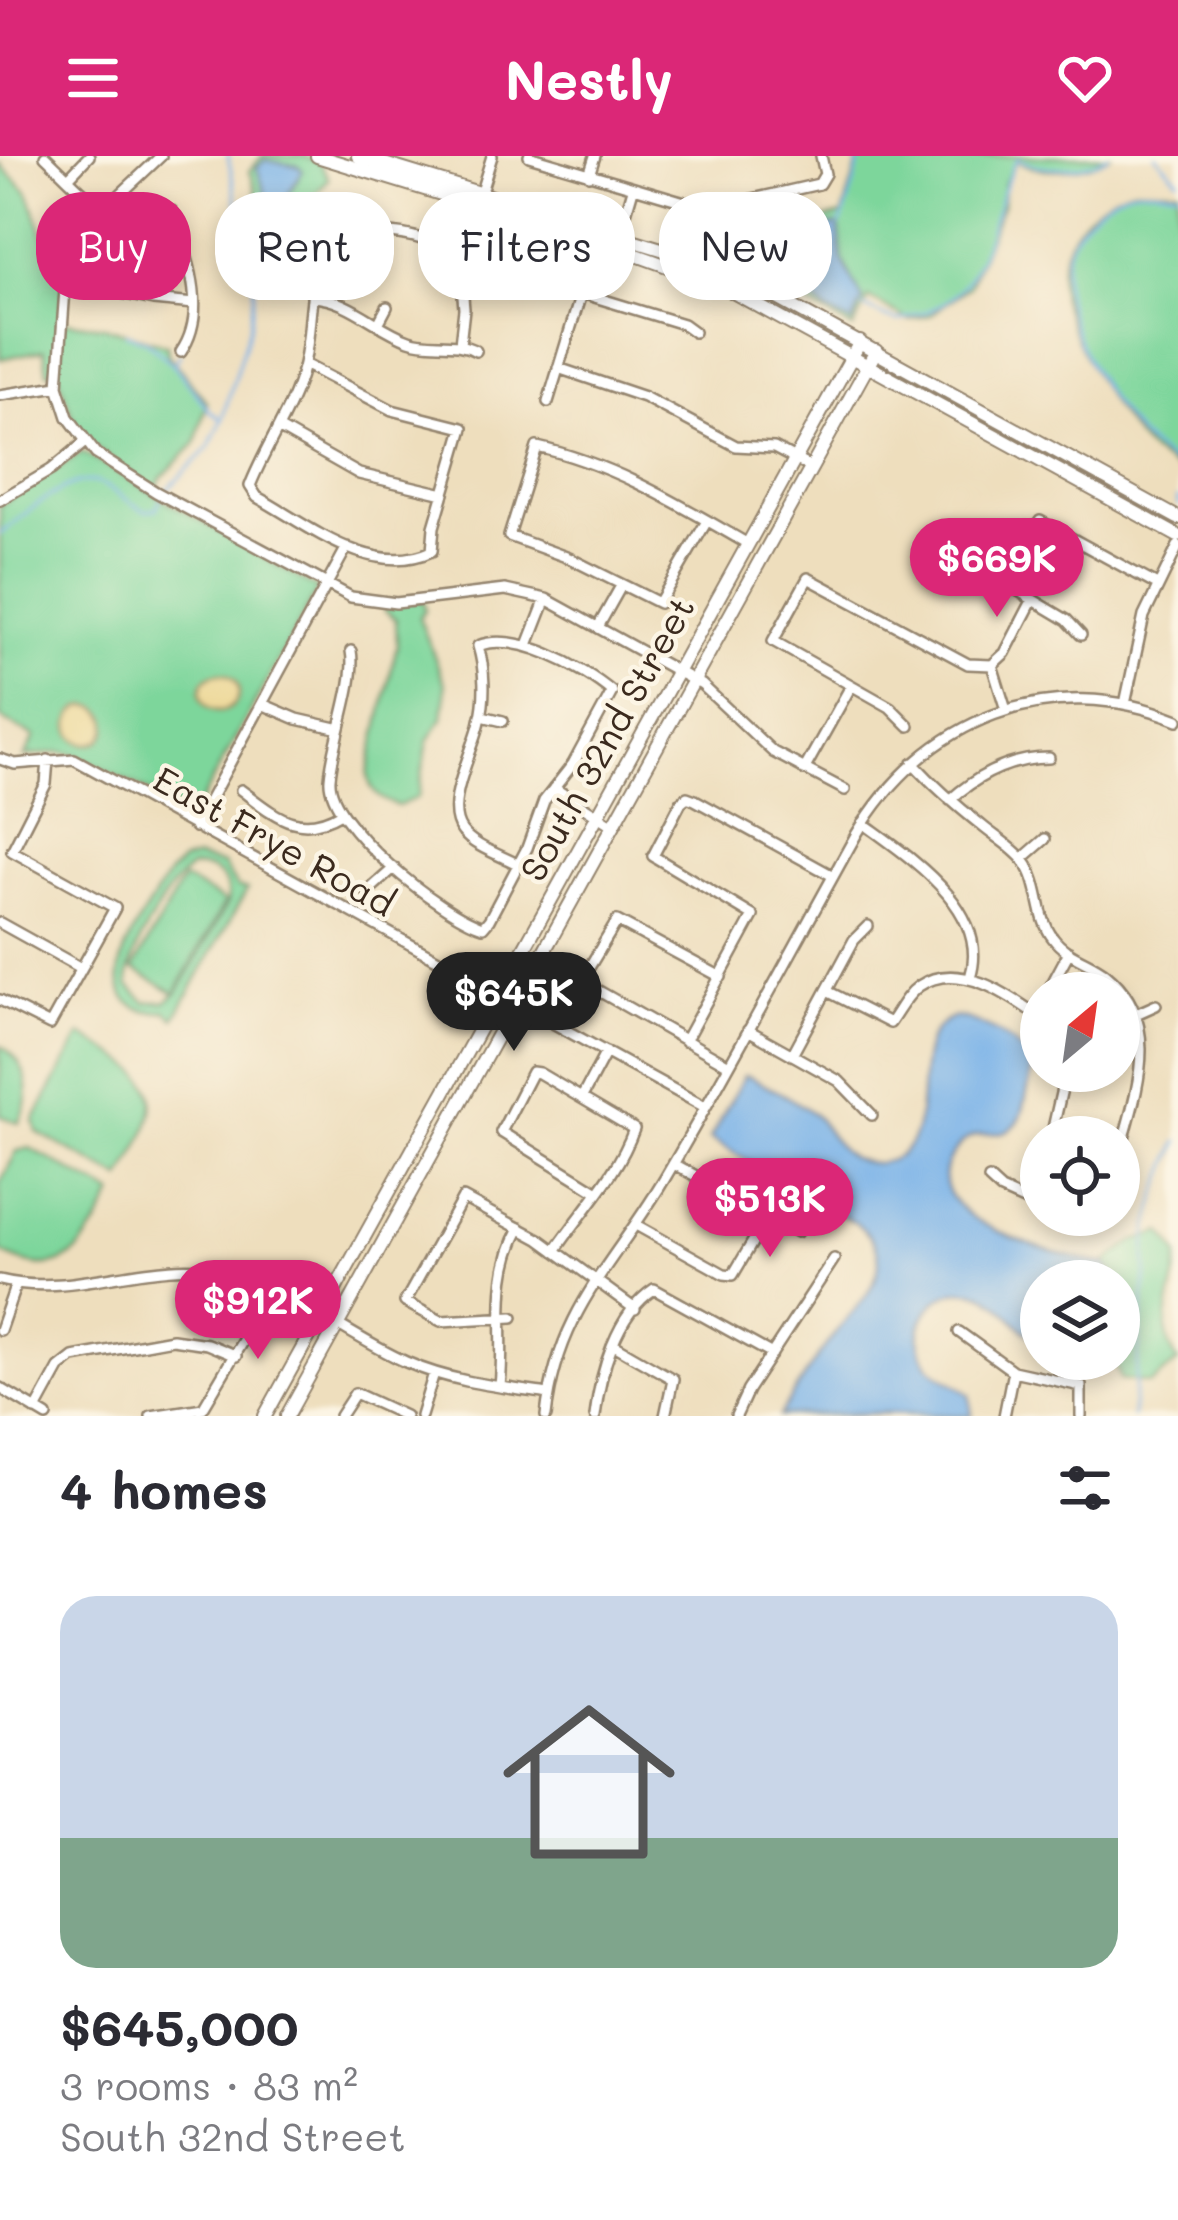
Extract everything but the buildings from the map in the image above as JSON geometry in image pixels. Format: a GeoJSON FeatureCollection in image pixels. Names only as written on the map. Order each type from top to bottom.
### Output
{"type":"FeatureCollection","features":[{"type":"Feature","properties":{"kind":"main road"},"geometry":{"type":"LineString","coordinates":[[317,156],[452,192]]}},
{"type":"Feature","properties":{"kind":"main road"},"geometry":{"type":"LineString","coordinates":[[358,156],[458,192]]}},
{"type":"Feature","properties":{"kind":"main road"},"geometry":{"type":"LineString","coordinates":[[635,249],[740,277],[1178,518]]}},
{"type":"Feature","properties":{"kind":"main road"},"geometry":{"type":"LineString","coordinates":[[635,252],[720,285],[1178,536]]}},
{"type":"Feature","properties":{"kind":"main road","name":"South 32nd Street"},"geometry":{"type":"LineString","coordinates":[[266,1416],[860,342]]}},
{"type":"Feature","properties":{"kind":"main road","name":"South 32nd Street"},"geometry":{"type":"LineString","coordinates":[[287,1416],[877,351]]}},
{"type":"Feature","properties":{"kind":"street"},"geometry":{"type":"LineString","coordinates":[[45,156],[83,192]]}},
{"type":"Feature","properties":{"kind":"street"},"geometry":{"type":"LineString","coordinates":[[68,178],[89,156]]}},
{"type":"Feature","properties":{"kind":"street"},"geometry":{"type":"LineString","coordinates":[[122,192],[161,156]]}},
{"type":"Feature","properties":{"kind":"street"},"geometry":{"type":"LineString","coordinates":[[480,192],[492,156]]}},
{"type":"Feature","properties":{"kind":"street"},"geometry":{"type":"LineString","coordinates":[[529,156],[677,201],[718,204],[824,181],[821,156]]}},
{"type":"Feature","properties":{"kind":"street"},"geometry":{"type":"LineString","coordinates":[[589,175],[595,156]]}},
{"type":"Feature","properties":{"kind":"street"},"geometry":{"type":"LineString","coordinates":[[181,352],[189,337],[194,304],[191,272]]}},
{"type":"Feature","properties":{"kind":"street"},"geometry":{"type":"LineString","coordinates":[[64,300],[58,386],[68,417],[84,443],[115,469],[351,597],[387,603],[489,590],[546,599],[715,693],[766,746],[845,790]]}},
{"type":"Feature","properties":{"kind":"street"},"geometry":{"type":"LineString","coordinates":[[153,300],[194,304]]}},
{"type":"Feature","properties":{"kind":"street"},"geometry":{"type":"LineString","coordinates":[[304,364],[392,410],[463,428],[434,526],[432,551],[380,559],[347,547],[251,493],[252,480],[304,364],[312,300]]}},
{"type":"Feature","properties":{"kind":"street"},"geometry":{"type":"LineString","coordinates":[[334,300],[415,342],[460,344],[476,351]]}},
{"type":"Feature","properties":{"kind":"street"},"geometry":{"type":"LineString","coordinates":[[460,344],[463,300]]}},
{"type":"Feature","properties":{"kind":"street"},"geometry":{"type":"LineString","coordinates":[[548,402],[579,300]]}},
{"type":"Feature","properties":{"kind":"street"},"geometry":{"type":"LineString","coordinates":[[601,300],[683,324],[694,332]]}},
{"type":"Feature","properties":{"kind":"street"},"geometry":{"type":"LineString","coordinates":[[377,324],[387,307]]}},
{"type":"Feature","properties":{"kind":"street"},"geometry":{"type":"LineString","coordinates":[[558,368],[644,397],[736,446],[774,448],[812,468]]}},
{"type":"Feature","properties":{"kind":"street"},"geometry":{"type":"LineString","coordinates":[[0,395],[58,386]]}},
{"type":"Feature","properties":{"kind":"street"},"geometry":{"type":"LineString","coordinates":[[278,428],[359,474],[444,494]]}},
{"type":"Feature","properties":{"kind":"street"},"geometry":{"type":"LineString","coordinates":[[0,500],[68,459],[84,443]]}},
{"type":"Feature","properties":{"kind":"street"},"geometry":{"type":"LineString","coordinates":[[707,520],[659,603],[568,558],[509,536],[537,447],[622,474],[707,520],[748,544]]}},
{"type":"Feature","properties":{"kind":"street"},"geometry":{"type":"LineString","coordinates":[[1081,635],[1067,620],[1005,584],[1040,521],[1157,585]]}},
{"type":"Feature","properties":{"kind":"street"},"geometry":{"type":"LineString","coordinates":[[1125,704],[1141,625],[1178,546]]}},
{"type":"Feature","properties":{"kind":"street"},"geometry":{"type":"LineString","coordinates":[[195,827],[347,547]]}},
{"type":"Feature","properties":{"kind":"street"},"geometry":{"type":"LineString","coordinates":[[909,726],[890,707],[773,641],[808,578],[968,664],[992,665],[1005,653],[1032,601]]}},
{"type":"Feature","properties":{"kind":"street"},"geometry":{"type":"LineString","coordinates":[[598,627],[621,586]]}},
{"type":"Feature","properties":{"kind":"street"},"geometry":{"type":"LineString","coordinates":[[528,645],[546,599]]}},
{"type":"Feature","properties":{"kind":"street"},"geometry":{"type":"LineString","coordinates":[[351,651],[354,664],[336,728],[329,787],[341,813],[419,893],[483,927],[519,865],[539,810],[573,764],[612,692],[528,645],[491,640],[478,646],[482,716],[462,773],[458,827],[470,839],[519,865]]}},
{"type":"Feature","properties":{"kind":"street"},"geometry":{"type":"LineString","coordinates":[[992,665],[1006,710]]}},
{"type":"Feature","properties":{"kind":"street"},"geometry":{"type":"LineString","coordinates":[[804,770],[851,686]]}},
{"type":"Feature","properties":{"kind":"street"},"geometry":{"type":"LineString","coordinates":[[546,1416],[564,1336],[674,1164],[863,823],[888,787],[962,728],[1006,710],[1063,700],[1125,704],[1178,720]]}},
{"type":"Feature","properties":{"kind":"street"},"geometry":{"type":"LineString","coordinates":[[262,704],[296,719],[336,728]]}},
{"type":"Feature","properties":{"kind":"street"},"geometry":{"type":"LineString","coordinates":[[482,716],[503,721]]}},
{"type":"Feature","properties":{"kind":"street"},"geometry":{"type":"LineString","coordinates":[[728,729],[740,719]]}},
{"type":"Feature","properties":{"kind":"street"},"geometry":{"type":"LineString","coordinates":[[950,800],[997,769],[1025,759],[1048,758]]}},
{"type":"Feature","properties":{"kind":"street","name":"East Frye Road"},"geometry":{"type":"LineString","coordinates":[[0,759],[14,764],[74,759],[705,1107]]}},
{"type":"Feature","properties":{"kind":"street"},"geometry":{"type":"LineString","coordinates":[[0,1000],[50,1025],[115,908],[12,851],[46,784],[48,760]]}},
{"type":"Feature","properties":{"kind":"street"},"geometry":{"type":"LineString","coordinates":[[913,763],[1022,859],[1038,889],[1049,934],[1104,972]]}},
{"type":"Feature","properties":{"kind":"street"},"geometry":{"type":"LineString","coordinates":[[554,788],[614,826]]}},
{"type":"Feature","properties":{"kind":"street"},"geometry":{"type":"LineString","coordinates":[[241,790],[272,814],[296,824],[322,825],[341,813]]}},
{"type":"Feature","properties":{"kind":"street"},"geometry":{"type":"LineString","coordinates":[[685,1041],[753,916],[653,856],[687,796],[833,876]]}},
{"type":"Feature","properties":{"kind":"street"},"geometry":{"type":"LineString","coordinates":[[863,823],[940,886],[958,908],[972,945],[970,978]]}},
{"type":"Feature","properties":{"kind":"street"},"geometry":{"type":"LineString","coordinates":[[1022,859],[1045,839]]}},
{"type":"Feature","properties":{"kind":"street"},"geometry":{"type":"LineString","coordinates":[[367,892],[394,868]]}},
{"type":"Feature","properties":{"kind":"street"},"geometry":{"type":"LineString","coordinates":[[721,977],[617,921],[584,981],[729,1065]]}},
{"type":"Feature","properties":{"kind":"street"},"geometry":{"type":"LineString","coordinates":[[0,923],[81,968]]}},
{"type":"Feature","properties":{"kind":"street"},"geometry":{"type":"LineString","coordinates":[[792,1055],[854,940],[868,926]]}},
{"type":"Feature","properties":{"kind":"street"},"geometry":{"type":"LineString","coordinates":[[1058,972],[1069,952]]}},
{"type":"Feature","properties":{"kind":"street"},"geometry":{"type":"LineString","coordinates":[[826,991],[890,1023],[918,986],[943,976],[970,978],[1020,1003]]}},
{"type":"Feature","properties":{"kind":"street"},"geometry":{"type":"LineString","coordinates":[[1140,1012],[1156,1005]]}},
{"type":"Feature","properties":{"kind":"street"},"geometry":{"type":"LineString","coordinates":[[748,1030],[839,1082],[872,1115]]}},
{"type":"Feature","properties":{"kind":"street"},"geometry":{"type":"LineString","coordinates":[[1140,1032],[1140,1074]]}},
{"type":"Feature","properties":{"kind":"street"},"geometry":{"type":"LineString","coordinates":[[582,1097],[606,1052]]}},
{"type":"Feature","properties":{"kind":"street"},"geometry":{"type":"LineString","coordinates":[[555,1251],[598,1192],[634,1129],[532,1072],[501,1132],[598,1192]]}},
{"type":"Feature","properties":{"kind":"street"},"geometry":{"type":"LineString","coordinates":[[674,1164],[797,1232]]}},
{"type":"Feature","properties":{"kind":"street"},"geometry":{"type":"LineString","coordinates":[[989,1179],[1020,1198]]}},
{"type":"Feature","properties":{"kind":"street"},"geometry":{"type":"LineString","coordinates":[[508,1318],[441,1322],[405,1302],[463,1198],[520,1228],[634,1309]]}},
{"type":"Feature","properties":{"kind":"street"},"geometry":{"type":"LineString","coordinates":[[636,1225],[733,1275],[768,1216]]}},
{"type":"Feature","properties":{"kind":"street"},"geometry":{"type":"LineString","coordinates":[[500,1386],[508,1318],[504,1267],[520,1228]]}},
{"type":"Feature","properties":{"kind":"street"},"geometry":{"type":"LineString","coordinates":[[736,1416],[834,1259]]}},
{"type":"Feature","properties":{"kind":"street"},"geometry":{"type":"LineString","coordinates":[[0,1280],[71,1285],[153,1270],[194,1268],[240,1276],[434,1373],[548,1394]]}},
{"type":"Feature","properties":{"kind":"street"},"geometry":{"type":"LineString","coordinates":[[0,1330],[16,1284]]}},
{"type":"Feature","properties":{"kind":"street"},"geometry":{"type":"LineString","coordinates":[[151,1416],[203,1408],[272,1289]]}},
{"type":"Feature","properties":{"kind":"street"},"geometry":{"type":"LineString","coordinates":[[595,1416],[599,1386],[614,1345],[634,1309],[654,1289],[772,1354]]}},
{"type":"Feature","properties":{"kind":"street"},"geometry":{"type":"LineString","coordinates":[[959,1332],[1013,1371],[1081,1386],[1081,1416]]}},
{"type":"Feature","properties":{"kind":"street"},"geometry":{"type":"LineString","coordinates":[[0,1388],[41,1413],[63,1364],[81,1356],[172,1340],[207,1344],[236,1356]]}},
{"type":"Feature","properties":{"kind":"street"},"geometry":{"type":"LineString","coordinates":[[614,1345],[673,1379],[665,1416]]}},
{"type":"Feature","properties":{"kind":"street"},"geometry":{"type":"LineString","coordinates":[[1004,1416],[1013,1371]]}},
{"type":"Feature","properties":{"kind":"street"},"geometry":{"type":"LineString","coordinates":[[421,1416],[434,1373]]}},
{"type":"Feature","properties":{"kind":"street"},"geometry":{"type":"LineString","coordinates":[[340,1416],[355,1393],[405,1416]]}},
{"type":"Feature","properties":{"kind":"green space"},"geometry":{"type":"Polygon","coordinates":[[[262,156],[303,156],[319,162],[329,179],[317,192],[256,192],[250,171],[262,156]]]}},
{"type":"Feature","properties":{"kind":"green space"},"geometry":{"type":"Polygon","coordinates":[[[860,156],[1109,156],[1063,169],[1017,161],[1004,184],[1003,203],[969,286],[930,315],[908,320],[869,298],[853,329],[800,300],[832,300],[832,218],[843,215],[860,156]]]}},
{"type":"Feature","properties":{"kind":"green space"},"geometry":{"type":"Polygon","coordinates":[[[0,164],[28,192],[36,214],[36,300],[63,300],[61,321],[103,326],[167,345],[168,355],[207,402],[196,443],[160,479],[156,492],[79,436],[57,372],[47,372],[44,350],[0,359],[0,164]]]}},
{"type":"Feature","properties":{"kind":"green space"},"geometry":{"type":"Polygon","coordinates":[[[1134,188],[1178,189],[1178,471],[1147,449],[1107,395],[1080,347],[1060,284],[1065,253],[1079,225],[1108,199],[1134,188]]]}},
{"type":"Feature","properties":{"kind":"green space"},"geometry":{"type":"Polygon","coordinates":[[[82,452],[318,589],[193,815],[77,755],[60,752],[25,757],[35,737],[0,718],[0,505],[82,452]]]}},
{"type":"Feature","properties":{"kind":"green space"},"geometry":{"type":"Polygon","coordinates":[[[423,600],[425,610],[419,617],[445,684],[445,701],[443,717],[428,741],[418,797],[398,806],[377,795],[368,774],[397,645],[396,619],[385,611],[387,603],[423,600]]]}},
{"type":"Feature","properties":{"kind":"green space"},"geometry":{"type":"Polygon","coordinates":[[[197,858],[223,865],[237,887],[247,890],[175,1018],[166,1011],[147,1011],[130,1003],[121,990],[119,974],[140,920],[182,862],[197,858]],[[191,868],[171,888],[140,942],[129,986],[146,1002],[165,1002],[178,992],[227,904],[224,881],[214,871],[191,868]]]}},
{"type":"Feature","properties":{"kind":"green space"},"geometry":{"type":"Polygon","coordinates":[[[183,879],[225,902],[175,993],[133,969],[183,879]]]}},
{"type":"Feature","properties":{"kind":"green space"},"geometry":{"type":"Polygon","coordinates":[[[81,1035],[130,1065],[151,1093],[148,1127],[122,1179],[37,1132],[34,1120],[81,1035]]]}},
{"type":"Feature","properties":{"kind":"green space"},"geometry":{"type":"Polygon","coordinates":[[[0,1045],[17,1061],[26,1080],[27,1101],[19,1123],[0,1116],[0,1045]]]}},
{"type":"Feature","properties":{"kind":"green space"},"geometry":{"type":"Polygon","coordinates":[[[30,1148],[114,1195],[82,1246],[57,1263],[22,1262],[0,1252],[0,1183],[17,1151],[30,1148]]]}},
{"type":"Feature","properties":{"kind":"green space"},"geometry":{"type":"Polygon","coordinates":[[[1163,1232],[1178,1257],[1167,1335],[1178,1362],[1150,1384],[1126,1380],[1140,1380],[1140,1260],[1109,1260],[1134,1241],[1163,1232]]]}},
{"type":"Feature","properties":{"kind":"sand"},"geometry":{"type":"Polygon","coordinates":[[[220,673],[234,678],[239,692],[234,706],[220,711],[206,706],[201,692],[206,678],[220,673]]]}},
{"type":"Feature","properties":{"kind":"sand"},"geometry":{"type":"Polygon","coordinates":[[[89,706],[103,711],[108,725],[103,739],[89,744],[75,739],[70,725],[75,711],[89,706]]]}},
{"type":"Feature","properties":{"kind":"water"},"geometry":{"type":"Polygon","coordinates":[[[265,160],[303,171],[289,192],[265,192],[257,168],[265,160]]]}},
{"type":"Feature","properties":{"kind":"water"},"geometry":{"type":"Polygon","coordinates":[[[832,226],[839,226],[842,260],[863,300],[852,323],[813,300],[832,300],[832,226]]]}},
{"type":"Feature","properties":{"kind":"water"},"geometry":{"type":"Polygon","coordinates":[[[956,1017],[1010,1041],[1020,1050],[1020,1092],[1027,1092],[1013,1127],[962,1143],[946,1169],[948,1191],[964,1211],[991,1228],[1089,1260],[1020,1260],[1020,1326],[998,1304],[967,1290],[953,1292],[931,1307],[920,1333],[920,1347],[930,1367],[970,1395],[972,1416],[779,1416],[869,1291],[879,1266],[878,1252],[857,1224],[710,1139],[744,1076],[806,1109],[849,1156],[871,1163],[893,1159],[908,1146],[916,1129],[923,1063],[938,1027],[956,1017]]]}},
{"type":"Feature","properties":{"kind":"waterway"},"geometry":{"type":"LineString","coordinates":[[165,492],[209,448],[250,325],[254,291],[228,156]]}},
{"type":"Feature","properties":{"kind":"waterway"},"geometry":{"type":"LineString","coordinates":[[839,226],[860,156]]}},
{"type":"Feature","properties":{"kind":"waterway"},"geometry":{"type":"LineString","coordinates":[[863,307],[898,321],[940,305],[958,291],[982,251],[1017,159],[1063,168],[1108,156]]}},
{"type":"Feature","properties":{"kind":"waterway"},"geometry":{"type":"LineString","coordinates":[[1156,156],[1178,179]]}},
{"type":"Feature","properties":{"kind":"waterway"},"geometry":{"type":"LineString","coordinates":[[1178,191],[1131,190],[1106,202],[1070,244],[1064,271],[1074,329],[1102,386],[1140,436],[1178,468]]}},
{"type":"Feature","properties":{"kind":"waterway"},"geometry":{"type":"LineString","coordinates":[[126,333],[146,341],[173,364]]}},
{"type":"Feature","properties":{"kind":"waterway"},"geometry":{"type":"LineString","coordinates":[[180,354],[174,365],[222,420]]}},
{"type":"Feature","properties":{"kind":"waterway"},"geometry":{"type":"LineString","coordinates":[[0,534],[44,500],[83,482],[101,484],[146,511],[156,509],[160,500]]}},
{"type":"Feature","properties":{"kind":"waterway"},"geometry":{"type":"LineString","coordinates":[[1178,498],[1178,505]]}},
{"type":"Feature","properties":{"kind":"waterway"},"geometry":{"type":"LineString","coordinates":[[1132,1416],[1147,1237],[1178,1142]]}}]}
